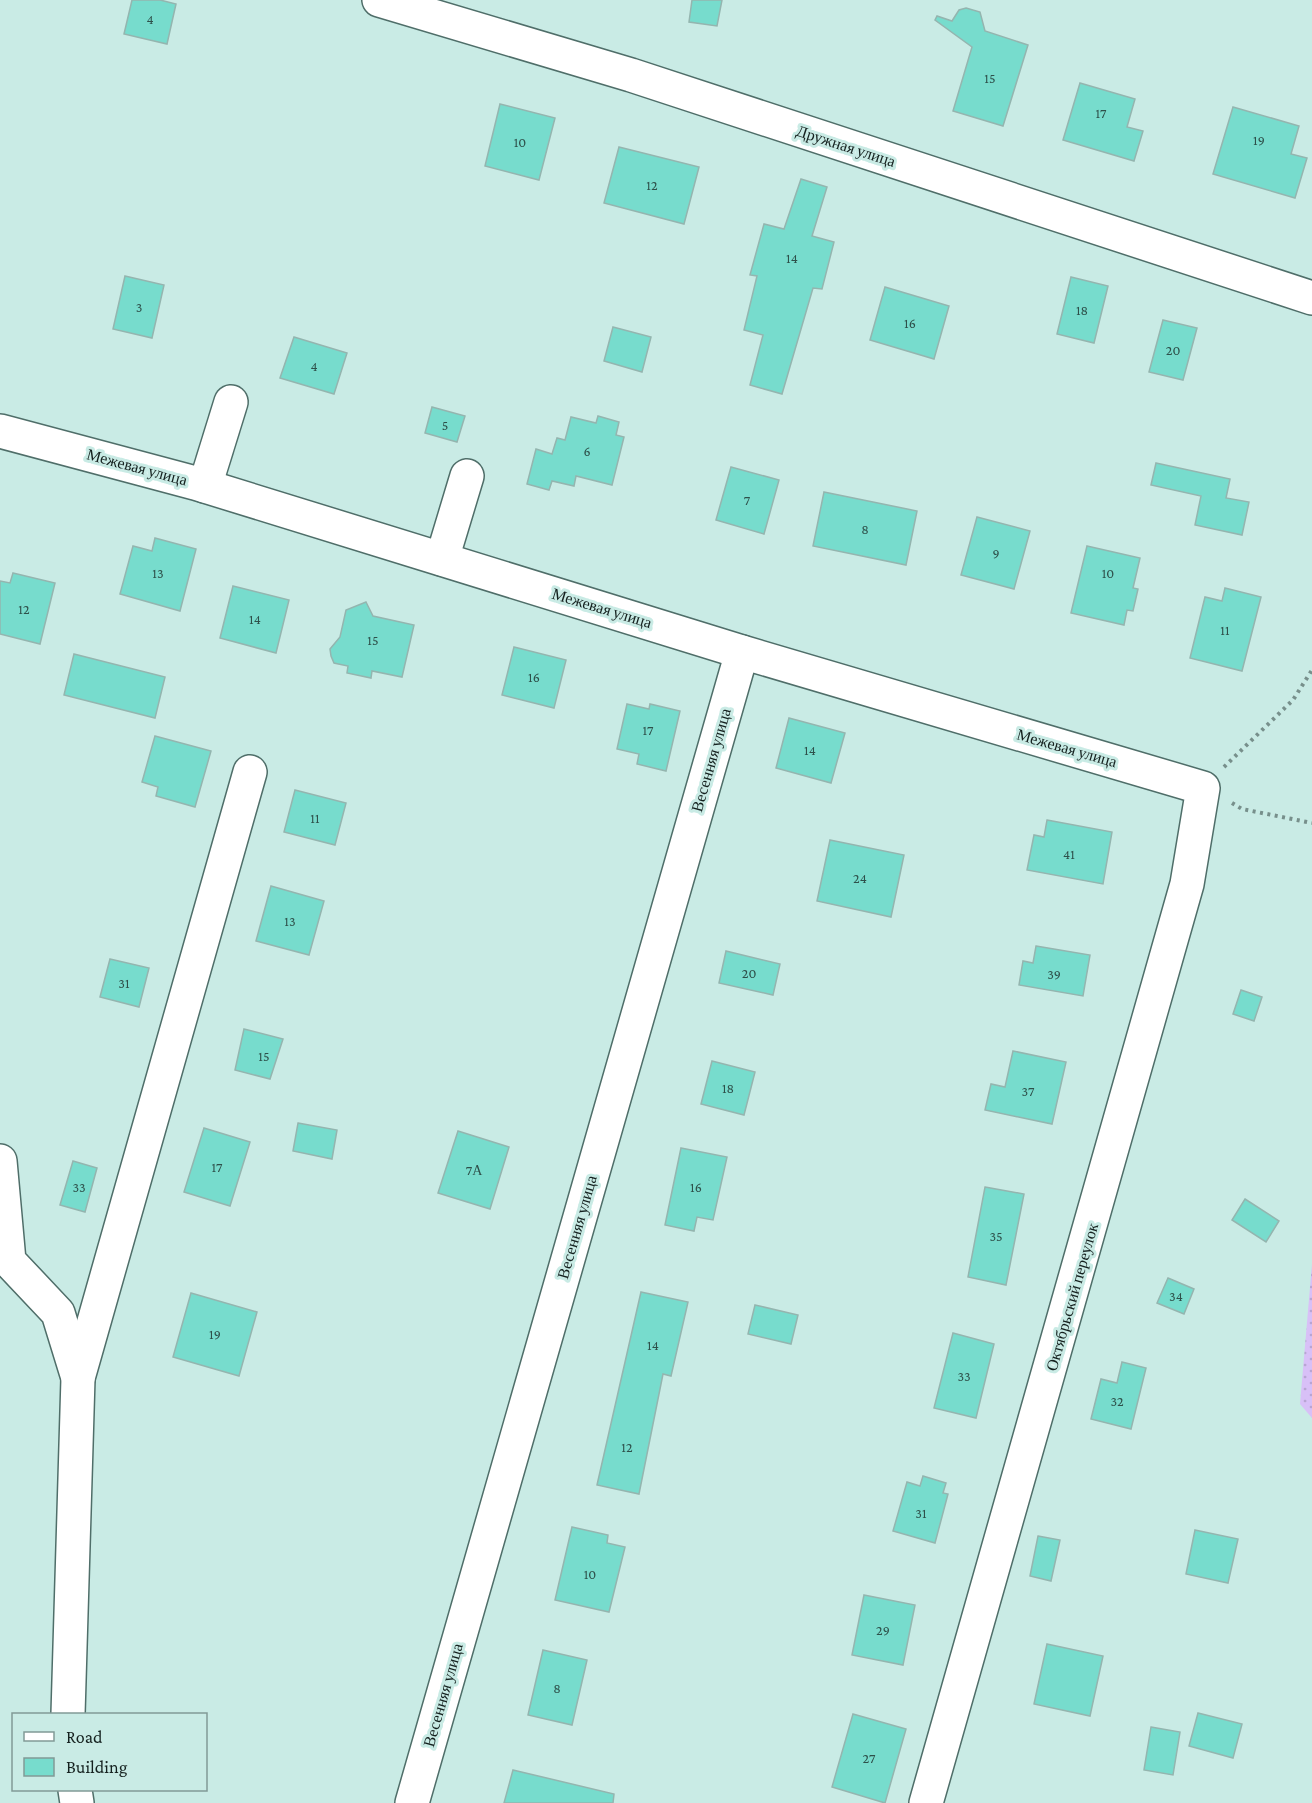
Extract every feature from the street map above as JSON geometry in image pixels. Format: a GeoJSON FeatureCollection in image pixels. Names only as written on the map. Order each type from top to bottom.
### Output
{"type":"FeatureCollection","features":[{"type":"Feature","properties":{"kind":"street","name":"Дружная улица"},"geometry":{"type":"LineString","coordinates":[[379,0],[631,75],[1312,298]]}},
{"type":"Feature","properties":{"kind":"street"},"geometry":{"type":"LineString","coordinates":[[206,486],[231,402]]}},
{"type":"Feature","properties":{"kind":"street","name":"Межевая улица"},"geometry":{"type":"LineString","coordinates":[[0,431],[206,486],[742,652],[1203,788]]}},
{"type":"Feature","properties":{"kind":"street"},"geometry":{"type":"LineString","coordinates":[[442,559],[468,476]]}},
{"type":"Feature","properties":{"kind":"street","name":"Весенняя улица"},"geometry":{"type":"LineString","coordinates":[[412,1803],[742,652]]}},
{"type":"Feature","properties":{"kind":"street"},"geometry":{"type":"LineString","coordinates":[[68,1713],[78,1378],[250,772]]}},
{"type":"Feature","properties":{"kind":"street","name":"Октябрьский переулок"},"geometry":{"type":"LineString","coordinates":[[926,1803],[1187,884],[1203,788]]}},
{"type":"Feature","properties":{"kind":"street"},"geometry":{"type":"LineString","coordinates":[[0,1161],[9,1261],[58,1313],[78,1378]]}},
{"type":"Feature","properties":{"kind":"path"},"geometry":{"type":"LineString","coordinates":[[1312,670],[1293,700],[1203,788],[1242,809],[1312,823]]}},
{"type":"Feature","properties":{"kind":"shaded area"},"geometry":{"type":"Polygon","coordinates":[[[1312,1264],[1312,1418],[1300,1404],[1312,1264]]]}},
{"type":"Feature","properties":{"kind":"building"},"geometry":{"type":"Polygon","coordinates":[[[132,0],[160,0],[176,4],[167,44],[124,34],[132,0]]]}},
{"type":"Feature","properties":{"kind":"building"},"geometry":{"type":"Polygon","coordinates":[[[692,0],[722,0],[717,26],[689,22],[692,0]]]}},
{"type":"Feature","properties":{"kind":"building"},"geometry":{"type":"Polygon","coordinates":[[[966,8],[980,12],[985,31],[1028,45],[1003,126],[953,111],[972,47],[935,20],[937,16],[952,21],[959,10],[966,8]]]}},
{"type":"Feature","properties":{"kind":"building"},"geometry":{"type":"Polygon","coordinates":[[[1080,83],[1135,99],[1127,127],[1143,131],[1134,161],[1063,140],[1080,83]]]}},
{"type":"Feature","properties":{"kind":"building"},"geometry":{"type":"Polygon","coordinates":[[[500,104],[555,118],[539,180],[485,166],[500,104]]]}},
{"type":"Feature","properties":{"kind":"building"},"geometry":{"type":"Polygon","coordinates":[[[1233,107],[1299,126],[1291,154],[1307,158],[1295,198],[1213,174],[1233,107]]]}},
{"type":"Feature","properties":{"kind":"building"},"geometry":{"type":"Polygon","coordinates":[[[619,147],[699,167],[684,224],[604,203],[619,147]]]}},
{"type":"Feature","properties":{"kind":"building"},"geometry":{"type":"Polygon","coordinates":[[[801,179],[827,187],[812,236],[834,242],[822,289],[813,288],[782,394],[750,385],[763,335],[744,330],[757,276],[750,275],[764,224],[784,229],[801,179]]]}},
{"type":"Feature","properties":{"kind":"building"},"geometry":{"type":"Polygon","coordinates":[[[125,276],[164,285],[152,338],[113,329],[125,276]]]}},
{"type":"Feature","properties":{"kind":"building"},"geometry":{"type":"Polygon","coordinates":[[[1071,277],[1108,286],[1094,343],[1057,334],[1071,277]]]}},
{"type":"Feature","properties":{"kind":"building"},"geometry":{"type":"Polygon","coordinates":[[[885,287],[949,306],[934,359],[870,340],[885,287]]]}},
{"type":"Feature","properties":{"kind":"building"},"geometry":{"type":"Polygon","coordinates":[[[1163,320],[1197,328],[1183,380],[1149,372],[1163,320]]]}},
{"type":"Feature","properties":{"kind":"building"},"geometry":{"type":"Polygon","coordinates":[[[613,327],[651,337],[642,372],[604,361],[613,327]]]}},
{"type":"Feature","properties":{"kind":"building"},"geometry":{"type":"Polygon","coordinates":[[[294,337],[347,353],[334,394],[280,378],[294,337]]]}},
{"type":"Feature","properties":{"kind":"building"},"geometry":{"type":"Polygon","coordinates":[[[432,407],[465,416],[457,442],[425,433],[432,407]]]}},
{"type":"Feature","properties":{"kind":"building"},"geometry":{"type":"Polygon","coordinates":[[[598,416],[619,422],[616,435],[624,437],[612,485],[576,476],[574,486],[552,481],[549,490],[527,484],[536,449],[552,454],[557,438],[565,440],[571,417],[596,423],[598,416]]]}},
{"type":"Feature","properties":{"kind":"building"},"geometry":{"type":"Polygon","coordinates":[[[1156,463],[1230,479],[1226,498],[1249,502],[1242,535],[1195,525],[1201,496],[1151,485],[1156,463]]]}},
{"type":"Feature","properties":{"kind":"building"},"geometry":{"type":"Polygon","coordinates":[[[731,467],[779,480],[764,534],[716,520],[731,467]]]}},
{"type":"Feature","properties":{"kind":"building"},"geometry":{"type":"Polygon","coordinates":[[[824,492],[917,511],[906,565],[813,546],[824,492]]]}},
{"type":"Feature","properties":{"kind":"building"},"geometry":{"type":"Polygon","coordinates":[[[977,517],[1030,531],[1014,589],[961,575],[977,517]]]}},
{"type":"Feature","properties":{"kind":"building"},"geometry":{"type":"Polygon","coordinates":[[[155,538],[196,549],[180,611],[120,594],[133,546],[152,551],[155,538]]]}},
{"type":"Feature","properties":{"kind":"building"},"geometry":{"type":"Polygon","coordinates":[[[1087,546],[1140,558],[1133,588],[1138,589],[1133,611],[1127,610],[1124,625],[1071,613],[1087,546]]]}},
{"type":"Feature","properties":{"kind":"building"},"geometry":{"type":"Polygon","coordinates":[[[13,573],[55,583],[40,644],[0,634],[0,581],[10,583],[13,573]]]}},
{"type":"Feature","properties":{"kind":"building"},"geometry":{"type":"Polygon","coordinates":[[[233,586],[289,600],[276,653],[220,638],[233,586]]]}},
{"type":"Feature","properties":{"kind":"building"},"geometry":{"type":"Polygon","coordinates":[[[1225,588],[1261,597],[1242,671],[1190,658],[1205,597],[1222,601],[1225,588]]]}},
{"type":"Feature","properties":{"kind":"building"},"geometry":{"type":"Polygon","coordinates":[[[366,602],[373,616],[414,625],[402,677],[372,671],[371,678],[347,673],[348,666],[334,663],[330,649],[340,637],[346,610],[366,602]]]}},
{"type":"Feature","properties":{"kind":"building"},"geometry":{"type":"Polygon","coordinates":[[[514,647],[566,660],[554,708],[502,695],[514,647]]]}},
{"type":"Feature","properties":{"kind":"building"},"geometry":{"type":"Polygon","coordinates":[[[74,654],[165,677],[155,718],[64,695],[74,654]]]}},
{"type":"Feature","properties":{"kind":"building"},"geometry":{"type":"Polygon","coordinates":[[[627,704],[649,709],[650,704],[680,711],[666,771],[637,764],[639,754],[617,749],[627,704]]]}},
{"type":"Feature","properties":{"kind":"building"},"geometry":{"type":"Polygon","coordinates":[[[789,718],[845,733],[831,783],[776,768],[789,718]]]}},
{"type":"Feature","properties":{"kind":"building"},"geometry":{"type":"Polygon","coordinates":[[[155,736],[211,751],[195,807],[156,796],[158,787],[142,782],[155,736]]]}},
{"type":"Feature","properties":{"kind":"building"},"geometry":{"type":"Polygon","coordinates":[[[295,790],[346,803],[335,845],[284,832],[295,790]]]}},
{"type":"Feature","properties":{"kind":"building"},"geometry":{"type":"Polygon","coordinates":[[[1047,820],[1112,832],[1103,884],[1027,870],[1034,835],[1044,837],[1047,820]]]}},
{"type":"Feature","properties":{"kind":"building"},"geometry":{"type":"Polygon","coordinates":[[[830,840],[904,855],[891,917],[817,901],[830,840]]]}},
{"type":"Feature","properties":{"kind":"building"},"geometry":{"type":"Polygon","coordinates":[[[271,886],[324,901],[309,955],[256,941],[271,886]]]}},
{"type":"Feature","properties":{"kind":"building"},"geometry":{"type":"Polygon","coordinates":[[[1036,946],[1090,955],[1083,996],[1019,985],[1023,961],[1033,963],[1036,946]]]}},
{"type":"Feature","properties":{"kind":"building"},"geometry":{"type":"Polygon","coordinates":[[[726,951],[780,964],[773,995],[719,983],[726,951]]]}},
{"type":"Feature","properties":{"kind":"building"},"geometry":{"type":"Polygon","coordinates":[[[110,959],[149,968],[139,1007],[100,997],[110,959]]]}},
{"type":"Feature","properties":{"kind":"building"},"geometry":{"type":"Polygon","coordinates":[[[1241,990],[1262,997],[1254,1021],[1233,1014],[1241,990]]]}},
{"type":"Feature","properties":{"kind":"building"},"geometry":{"type":"Polygon","coordinates":[[[244,1029],[283,1039],[270,1079],[235,1070],[244,1029]]]}},
{"type":"Feature","properties":{"kind":"building"},"geometry":{"type":"Polygon","coordinates":[[[1013,1051],[1066,1062],[1052,1124],[985,1110],[991,1084],[1005,1087],[1013,1051]]]}},
{"type":"Feature","properties":{"kind":"building"},"geometry":{"type":"Polygon","coordinates":[[[712,1061],[755,1072],[744,1115],[701,1104],[712,1061]]]}},
{"type":"Feature","properties":{"kind":"building"},"geometry":{"type":"Polygon","coordinates":[[[298,1123],[337,1130],[332,1159],[293,1151],[298,1123]]]}},
{"type":"Feature","properties":{"kind":"building"},"geometry":{"type":"Polygon","coordinates":[[[204,1128],[250,1142],[230,1206],[184,1192],[204,1128]]]}},
{"type":"Feature","properties":{"kind":"building"},"geometry":{"type":"Polygon","coordinates":[[[458,1131],[509,1147],[490,1209],[438,1193],[458,1131]]]}},
{"type":"Feature","properties":{"kind":"building"},"geometry":{"type":"Polygon","coordinates":[[[681,1148],[727,1157],[713,1220],[697,1217],[694,1231],[665,1225],[681,1148]]]}},
{"type":"Feature","properties":{"kind":"building"},"geometry":{"type":"Polygon","coordinates":[[[73,1161],[97,1168],[85,1212],[60,1205],[73,1161]]]}},
{"type":"Feature","properties":{"kind":"building"},"geometry":{"type":"Polygon","coordinates":[[[985,1187],[1024,1194],[1006,1285],[968,1277],[985,1187]]]}},
{"type":"Feature","properties":{"kind":"building"},"geometry":{"type":"Polygon","coordinates":[[[1245,1199],[1279,1221],[1266,1242],[1232,1220],[1245,1199]]]}},
{"type":"Feature","properties":{"kind":"building"},"geometry":{"type":"Polygon","coordinates":[[[1168,1278],[1194,1289],[1184,1314],[1157,1303],[1168,1278]]]}},
{"type":"Feature","properties":{"kind":"building"},"geometry":{"type":"Polygon","coordinates":[[[641,1292],[688,1302],[671,1376],[663,1374],[639,1494],[597,1485],[641,1292]]]}},
{"type":"Feature","properties":{"kind":"building"},"geometry":{"type":"Polygon","coordinates":[[[191,1293],[257,1312],[239,1376],[173,1357],[191,1293]]]}},
{"type":"Feature","properties":{"kind":"building"},"geometry":{"type":"Polygon","coordinates":[[[755,1305],[798,1315],[791,1344],[748,1334],[755,1305]]]}},
{"type":"Feature","properties":{"kind":"building"},"geometry":{"type":"Polygon","coordinates":[[[953,1333],[994,1344],[976,1418],[934,1408],[953,1333]]]}},
{"type":"Feature","properties":{"kind":"building"},"geometry":{"type":"Polygon","coordinates":[[[1122,1362],[1146,1368],[1131,1429],[1091,1419],[1101,1379],[1117,1383],[1122,1362]]]}},
{"type":"Feature","properties":{"kind":"building"},"geometry":{"type":"Polygon","coordinates":[[[923,1476],[946,1483],[943,1493],[948,1494],[935,1543],[893,1531],[907,1482],[920,1486],[923,1476]]]}},
{"type":"Feature","properties":{"kind":"building"},"geometry":{"type":"Polygon","coordinates":[[[572,1527],[608,1535],[607,1543],[625,1547],[609,1612],[555,1600],[572,1527]]]}},
{"type":"Feature","properties":{"kind":"building"},"geometry":{"type":"Polygon","coordinates":[[[1195,1530],[1238,1539],[1228,1583],[1186,1574],[1195,1530]]]}},
{"type":"Feature","properties":{"kind":"building"},"geometry":{"type":"Polygon","coordinates":[[[1038,1536],[1060,1540],[1051,1581],[1030,1576],[1038,1536]]]}},
{"type":"Feature","properties":{"kind":"building"},"geometry":{"type":"Polygon","coordinates":[[[864,1595],[915,1605],[903,1665],[852,1655],[864,1595]]]}},
{"type":"Feature","properties":{"kind":"building"},"geometry":{"type":"Polygon","coordinates":[[[1047,1644],[1103,1656],[1090,1716],[1034,1704],[1047,1644]]]}},
{"type":"Feature","properties":{"kind":"building"},"geometry":{"type":"Polygon","coordinates":[[[543,1650],[587,1660],[572,1725],[528,1715],[543,1650]]]}},
{"type":"Feature","properties":{"kind":"building"},"geometry":{"type":"Polygon","coordinates":[[[1198,1713],[1242,1724],[1233,1758],[1189,1746],[1198,1713]]]}},
{"type":"Feature","properties":{"kind":"building"},"geometry":{"type":"Polygon","coordinates":[[[853,1714],[906,1729],[885,1803],[832,1787],[853,1714]]]}},
{"type":"Feature","properties":{"kind":"building"},"geometry":{"type":"Polygon","coordinates":[[[1151,1727],[1180,1732],[1173,1775],[1144,1770],[1151,1727]]]}},
{"type":"Feature","properties":{"kind":"building"},"geometry":{"type":"Polygon","coordinates":[[[513,1770],[614,1794],[613,1803],[504,1803],[513,1770]]]}}]}
